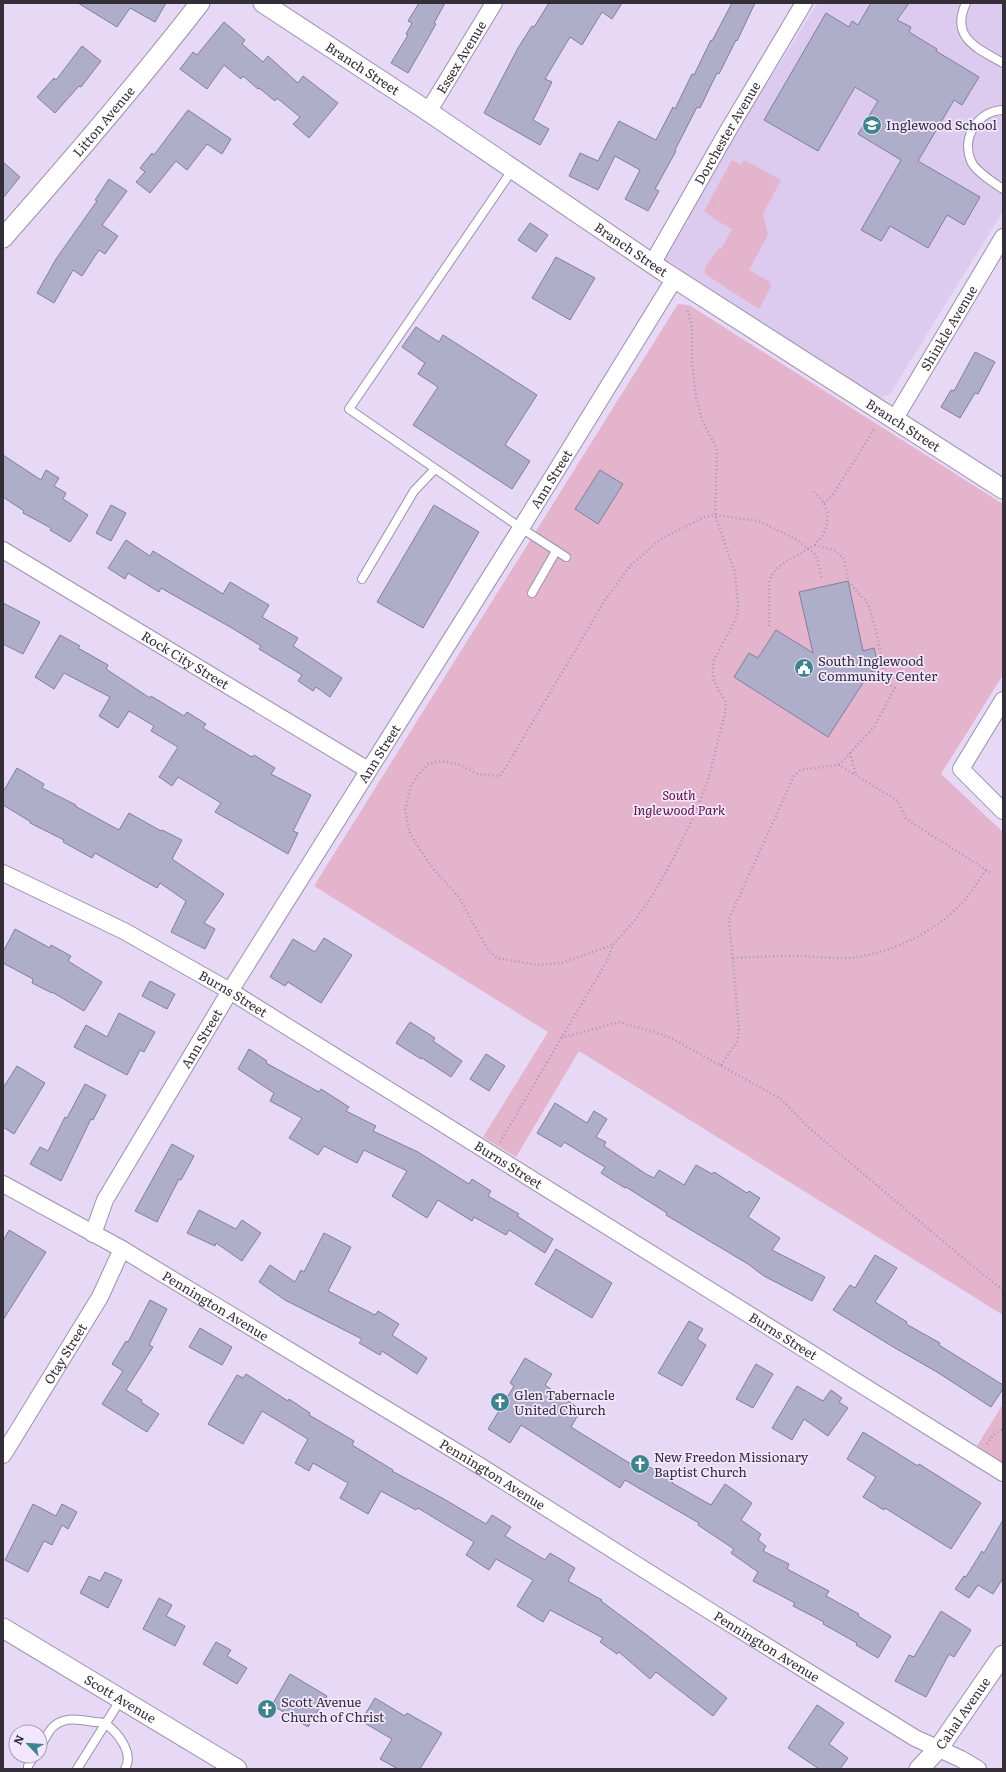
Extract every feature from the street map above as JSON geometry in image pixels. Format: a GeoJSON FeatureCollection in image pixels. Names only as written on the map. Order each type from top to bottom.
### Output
{"type":"FeatureCollection","features":[{"type":"Feature","properties":{"kind":"street","name":"Litton Avenue"},"geometry":{"type":"LineString","coordinates":[[3,238],[101,127],[153,64],[200,3]]}},
{"type":"Feature","properties":{"kind":"street","name":"Branch Street"},"geometry":{"type":"LineString","coordinates":[[263,3],[513,169],[886,421],[1003,489]]}},
{"type":"Feature","properties":{"kind":"street","name":"Essex Avenue"},"geometry":{"type":"LineString","coordinates":[[428,112],[494,3]]}},
{"type":"Feature","properties":{"kind":"street","name":"Dorchester Avenue"},"geometry":{"type":"LineString","coordinates":[[652,264],[804,3]]}},
{"type":"Feature","properties":{"kind":"street","name":"Shinkle Avenue"},"geometry":{"type":"LineString","coordinates":[[886,421],[1003,237]]}},
{"type":"Feature","properties":{"kind":"street","name":"Ann Street"},"geometry":{"type":"LineString","coordinates":[[93,1234],[105,1200],[230,991],[521,528],[675,278]]}},
{"type":"Feature","properties":{"kind":"street","name":"Rock City Street"},"geometry":{"type":"LineString","coordinates":[[3,550],[368,770]]}},
{"type":"Feature","properties":{"kind":"street"},"geometry":{"type":"LineString","coordinates":[[1003,700],[961,769],[1003,811]]}},
{"type":"Feature","properties":{"kind":"street","name":"Burns Street"},"geometry":{"type":"LineString","coordinates":[[3,873],[124,931],[230,991],[1003,1473]]}},
{"type":"Feature","properties":{"kind":"street","name":"Pennington Avenue"},"geometry":{"type":"LineString","coordinates":[[3,1184],[122,1249],[480,1466],[915,1738],[961,1759],[978,1769]]}},
{"type":"Feature","properties":{"kind":"street","name":"Otay Street"},"geometry":{"type":"LineString","coordinates":[[3,1455],[100,1297],[122,1249]]}},
{"type":"Feature","properties":{"kind":"street","name":"Scott Avenue"},"geometry":{"type":"LineString","coordinates":[[3,1628],[122,1698],[237,1769]]}},
{"type":"Feature","properties":{"kind":"street","name":"Cahal Avenue"},"geometry":{"type":"LineString","coordinates":[[919,1769],[938,1749],[1003,1655]]}},
{"type":"Feature","properties":{"kind":"lane"},"geometry":{"type":"LineString","coordinates":[[966,3],[960,22],[964,35],[972,44],[1003,63]]}},
{"type":"Feature","properties":{"kind":"lane"},"geometry":{"type":"LineString","coordinates":[[1003,110],[995,110],[985,115],[975,124],[967,145],[971,162],[986,177],[1003,189]]}},
{"type":"Feature","properties":{"kind":"lane"},"geometry":{"type":"LineString","coordinates":[[513,169],[350,409],[521,528],[566,557]]}},
{"type":"Feature","properties":{"kind":"lane"},"geometry":{"type":"LineString","coordinates":[[362,579],[414,491],[436,469]]}},
{"type":"Feature","properties":{"kind":"lane"},"geometry":{"type":"LineString","coordinates":[[532,593],[556,551]]}},
{"type":"Feature","properties":{"kind":"lane"},"geometry":{"type":"LineString","coordinates":[[77,1769],[122,1698]]}},
{"type":"Feature","properties":{"kind":"lane"},"geometry":{"type":"LineString","coordinates":[[48,1735],[53,1727],[63,1721],[76,1719],[106,1724],[121,1740],[128,1753],[128,1764],[125,1769]]}},
{"type":"Feature","properties":{"kind":"path"},"geometry":{"type":"LineString","coordinates":[[493,1154],[607,961],[613,945],[636,919],[654,893],[672,861],[695,814],[709,777],[725,712],[726,702],[713,678],[713,662],[737,616],[738,604],[735,573],[716,515],[717,449],[703,422],[696,397],[692,361],[692,327],[687,308],[684,305]]}},
{"type":"Feature","properties":{"kind":"path"},"geometry":{"type":"LineString","coordinates":[[824,503],[832,496],[886,421]]}},
{"type":"Feature","properties":{"kind":"path"},"geometry":{"type":"LineString","coordinates":[[769,626],[769,580],[771,576],[776,568],[784,562],[816,545],[826,528],[828,517],[824,503],[814,492]]}},
{"type":"Feature","properties":{"kind":"path"},"geometry":{"type":"LineString","coordinates":[[613,945],[562,964],[537,965],[498,958],[488,950],[459,897],[435,871],[410,834],[405,810],[411,786],[428,764],[441,761],[458,764],[478,774],[500,776],[605,600],[630,566],[661,539],[704,517],[716,515],[758,521],[794,538],[809,548],[817,558],[822,579]]}},
{"type":"Feature","properties":{"kind":"path"},"geometry":{"type":"LineString","coordinates":[[816,545],[836,552],[844,559],[848,581],[868,604],[876,630],[886,682],[894,688],[874,727],[839,765]]}},
{"type":"Feature","properties":{"kind":"path"},"geometry":{"type":"LineString","coordinates":[[850,753],[857,776]]}},
{"type":"Feature","properties":{"kind":"path"},"geometry":{"type":"LineString","coordinates":[[721,1065],[737,1042],[739,1029],[729,919],[794,776],[800,770],[839,765],[898,801],[906,819],[991,873]]}},
{"type":"Feature","properties":{"kind":"path"},"geometry":{"type":"LineString","coordinates":[[733,958],[798,956],[848,958],[874,954],[889,949],[916,937],[962,904],[986,870]]}},
{"type":"Feature","properties":{"kind":"path"},"geometry":{"type":"LineString","coordinates":[[561,1038],[619,1022],[661,1034],[721,1065],[781,1099],[809,1128],[1003,1290]]}},
{"type":"Feature","properties":{"kind":"path"},"geometry":{"type":"LineString","coordinates":[[980,1459],[992,1436],[1003,1429]]}},
{"type":"Feature","properties":{"kind":"shaded area","name":"Inglewood School"},"geometry":{"type":"Polygon","coordinates":[[[818,3],[1003,3],[1003,211],[890,394],[880,398],[675,278],[659,253],[818,3]]]}},
{"type":"Feature","properties":{"kind":"green space"},"geometry":{"type":"Polygon","coordinates":[[[732,160],[741,165],[744,160],[781,180],[763,214],[768,235],[749,270],[770,282],[771,287],[759,309],[705,274],[705,268],[719,248],[721,249],[732,229],[712,218],[724,196],[712,217],[704,211],[732,160]]]}},
{"type":"Feature","properties":{"kind":"green space","name":"South Inglewood Park"},"geometry":{"type":"Polygon","coordinates":[[[678,304],[689,305],[1003,504],[1003,675],[941,774],[1003,832],[1003,1315],[579,1051],[516,1157],[483,1137],[548,1032],[314,886],[678,304]]]}},
{"type":"Feature","properties":{"kind":"green space"},"geometry":{"type":"Polygon","coordinates":[[[1003,1404],[1003,1463],[977,1446],[1003,1404]]]}},
{"type":"Feature","properties":{"kind":"building"},"geometry":{"type":"Polygon","coordinates":[[[78,3],[166,3],[155,22],[130,8],[117,27],[78,3]]]}},
{"type":"Feature","properties":{"kind":"building"},"geometry":{"type":"Polygon","coordinates":[[[419,3],[445,3],[434,23],[436,24],[408,73],[391,63],[408,35],[406,34],[412,23],[408,21],[419,3]]]}},
{"type":"Feature","properties":{"kind":"building"},"geometry":{"type":"Polygon","coordinates":[[[549,3],[622,3],[612,19],[602,12],[582,45],[570,37],[545,79],[552,82],[533,120],[549,129],[540,145],[484,113],[518,48],[532,26],[534,27],[549,3]]]}},
{"type":"Feature","properties":{"kind":"building"},"geometry":{"type":"Polygon","coordinates":[[[732,3],[755,3],[719,74],[717,73],[700,108],[697,107],[675,150],[676,151],[655,189],[659,191],[648,211],[625,199],[640,170],[615,156],[598,190],[569,176],[580,153],[598,161],[619,121],[656,140],[673,107],[675,109],[692,74],[694,75],[711,40],[712,41],[732,3]]]}},
{"type":"Feature","properties":{"kind":"building"},"geometry":{"type":"Polygon","coordinates":[[[871,3],[909,3],[897,20],[911,27],[909,32],[937,49],[936,51],[979,77],[962,105],[954,100],[918,161],[980,197],[964,225],[947,215],[928,248],[890,226],[881,241],[861,230],[901,160],[858,134],[878,101],[855,87],[818,151],[764,120],[826,13],[849,27],[852,21],[858,25],[871,3]]]}},
{"type":"Feature","properties":{"kind":"building"},"geometry":{"type":"Polygon","coordinates":[[[224,22],[245,40],[242,44],[263,62],[268,56],[298,83],[303,76],[338,103],[309,138],[293,124],[300,117],[277,98],[275,101],[243,76],[241,79],[224,65],[207,89],[180,69],[193,52],[197,55],[224,22]]]}},
{"type":"Feature","properties":{"kind":"building"},"geometry":{"type":"Polygon","coordinates":[[[82,46],[101,61],[81,87],[79,86],[55,113],[37,97],[54,78],[56,80],[82,46]]]}},
{"type":"Feature","properties":{"kind":"building"},"geometry":{"type":"Polygon","coordinates":[[[188,110],[231,139],[222,154],[207,144],[187,170],[176,161],[150,193],[136,182],[145,172],[140,168],[152,153],[154,155],[188,110]]]}},
{"type":"Feature","properties":{"kind":"building"},"geometry":{"type":"Polygon","coordinates":[[[3,162],[20,177],[3,198],[3,162]]]}},
{"type":"Feature","properties":{"kind":"building"},"geometry":{"type":"Polygon","coordinates":[[[109,179],[127,191],[102,225],[118,236],[105,254],[99,250],[82,276],[73,270],[54,303],[37,293],[56,259],[97,201],[95,200],[109,179]]]}},
{"type":"Feature","properties":{"kind":"building"},"geometry":{"type":"Polygon","coordinates":[[[530,223],[548,235],[536,252],[518,240],[530,223]]]}},
{"type":"Feature","properties":{"kind":"building"},"geometry":{"type":"Polygon","coordinates":[[[556,257],[595,278],[570,320],[532,298],[556,257]]]}},
{"type":"Feature","properties":{"kind":"building"},"geometry":{"type":"Polygon","coordinates":[[[416,327],[439,342],[443,335],[537,395],[505,445],[530,461],[512,489],[413,425],[438,387],[418,374],[425,363],[402,347],[416,327]]]}},
{"type":"Feature","properties":{"kind":"building"},"geometry":{"type":"Polygon","coordinates":[[[975,352],[995,362],[978,394],[975,393],[960,418],[941,407],[951,390],[954,391],[975,352]]]}},
{"type":"Feature","properties":{"kind":"building"},"geometry":{"type":"Polygon","coordinates":[[[3,455],[41,480],[46,470],[59,478],[54,486],[66,493],[63,499],[88,515],[70,542],[50,530],[51,528],[23,513],[24,511],[3,497],[3,455]]]}},
{"type":"Feature","properties":{"kind":"building"},"geometry":{"type":"Polygon","coordinates":[[[600,470],[623,484],[598,524],[575,509],[600,470]]]}},
{"type":"Feature","properties":{"kind":"building"},"geometry":{"type":"Polygon","coordinates":[[[111,505],[126,513],[111,541],[96,533],[111,505]]]}},
{"type":"Feature","properties":{"kind":"building"},"geometry":{"type":"Polygon","coordinates":[[[434,505],[479,532],[423,628],[377,602],[434,505]]]}},
{"type":"Feature","properties":{"kind":"building"},"geometry":{"type":"Polygon","coordinates":[[[126,540],[150,556],[153,551],[223,594],[230,582],[269,605],[262,617],[298,638],[293,646],[342,678],[330,697],[316,687],[313,691],[298,681],[302,675],[259,649],[261,646],[232,628],[161,588],[159,592],[128,573],[125,579],[108,568],[126,540]]]}},
{"type":"Feature","properties":{"kind":"building"},"geometry":{"type":"Polygon","coordinates":[[[848,581],[863,651],[874,648],[879,670],[870,672],[828,737],[734,677],[749,653],[758,658],[776,630],[813,653],[799,592],[848,581]]]}},
{"type":"Feature","properties":{"kind":"building"},"geometry":{"type":"Polygon","coordinates":[[[3,603],[40,622],[23,654],[3,644],[3,603]]]}},
{"type":"Feature","properties":{"kind":"building"},"geometry":{"type":"Polygon","coordinates":[[[60,635],[80,646],[78,648],[108,665],[106,669],[150,698],[151,696],[184,716],[187,712],[206,724],[203,728],[252,757],[254,755],[275,768],[271,774],[311,795],[293,831],[298,833],[288,854],[215,812],[221,803],[178,777],[172,786],[159,777],[178,747],[151,731],[154,726],[129,711],[118,728],[99,716],[110,697],[64,673],[54,689],[35,677],[60,635]]]}},
{"type":"Feature","properties":{"kind":"building"},"geometry":{"type":"Polygon","coordinates":[[[17,768],[44,784],[42,788],[76,805],[75,806],[119,830],[129,813],[161,831],[162,830],[182,840],[172,859],[224,894],[204,923],[215,929],[205,949],[171,932],[186,901],[160,883],[157,888],[95,853],[92,858],[63,842],[64,840],[30,823],[31,822],[3,805],[3,792],[17,768]]]}},
{"type":"Feature","properties":{"kind":"building"},"geometry":{"type":"Polygon","coordinates":[[[15,929],[50,948],[51,945],[71,956],[68,961],[102,982],[84,1011],[52,992],[32,983],[33,979],[3,963],[3,952],[15,929]]]}},
{"type":"Feature","properties":{"kind":"building"},"geometry":{"type":"Polygon","coordinates":[[[324,938],[352,955],[321,1003],[288,982],[285,986],[270,977],[293,939],[315,952],[324,938]]]}},
{"type":"Feature","properties":{"kind":"building"},"geometry":{"type":"Polygon","coordinates":[[[150,981],[175,994],[167,1009],[142,996],[150,981]]]}},
{"type":"Feature","properties":{"kind":"building"},"geometry":{"type":"Polygon","coordinates":[[[119,1013],[155,1032],[144,1052],[140,1050],[127,1075],[74,1047],[86,1025],[107,1037],[119,1013]]]}},
{"type":"Feature","properties":{"kind":"building"},"geometry":{"type":"Polygon","coordinates":[[[410,1022],[435,1038],[433,1041],[462,1061],[451,1077],[396,1043],[410,1022]]]}},
{"type":"Feature","properties":{"kind":"building"},"geometry":{"type":"Polygon","coordinates":[[[249,1049],[267,1061],[266,1063],[319,1092],[321,1089],[349,1107],[346,1111],[376,1126],[373,1131],[418,1152],[469,1184],[472,1179],[491,1191],[488,1196],[519,1214],[517,1216],[553,1239],[545,1253],[509,1230],[506,1235],[474,1217],[472,1221],[438,1200],[427,1218],[392,1196],[407,1171],[364,1150],[357,1163],[324,1146],[318,1155],[289,1138],[302,1118],[270,1101],[274,1093],[238,1069],[249,1049]]]}},
{"type":"Feature","properties":{"kind":"building"},"geometry":{"type":"Polygon","coordinates":[[[486,1054],[505,1066],[489,1091],[470,1079],[486,1054]]]}},
{"type":"Feature","properties":{"kind":"building"},"geometry":{"type":"Polygon","coordinates":[[[17,1066],[45,1083],[14,1134],[3,1127],[3,1088],[17,1066]]]}},
{"type":"Feature","properties":{"kind":"building"},"geometry":{"type":"Polygon","coordinates":[[[85,1084],[106,1095],[93,1120],[91,1119],[61,1181],[30,1164],[40,1147],[48,1151],[65,1117],[67,1118],[85,1084]]]}},
{"type":"Feature","properties":{"kind":"building"},"geometry":{"type":"Polygon","coordinates":[[[555,1103],[587,1123],[594,1111],[607,1119],[596,1137],[606,1142],[604,1146],[654,1178],[659,1170],[684,1185],[696,1165],[712,1174],[714,1172],[747,1193],[749,1191],[760,1198],[748,1217],[780,1238],[772,1250],[825,1277],[812,1301],[764,1276],[748,1264],[666,1215],[667,1213],[601,1173],[605,1167],[564,1142],[561,1147],[537,1133],[555,1103]]]}},
{"type":"Feature","properties":{"kind":"building"},"geometry":{"type":"Polygon","coordinates":[[[172,1144],[194,1156],[181,1180],[179,1179],[157,1222],[135,1211],[172,1144]]]}},
{"type":"Feature","properties":{"kind":"building"},"geometry":{"type":"Polygon","coordinates":[[[199,1210],[236,1229],[242,1220],[261,1233],[242,1261],[216,1243],[215,1246],[187,1233],[199,1210]]]}},
{"type":"Feature","properties":{"kind":"building"},"geometry":{"type":"Polygon","coordinates":[[[9,1230],[46,1252],[3,1320],[3,1241],[9,1230]]]}},
{"type":"Feature","properties":{"kind":"building"},"geometry":{"type":"Polygon","coordinates":[[[324,1233],[351,1247],[328,1291],[375,1315],[378,1311],[399,1324],[392,1335],[427,1358],[417,1374],[382,1351],[380,1355],[359,1343],[362,1339],[285,1300],[259,1282],[270,1265],[295,1282],[301,1270],[304,1272],[324,1233]]]}},
{"type":"Feature","properties":{"kind":"building"},"geometry":{"type":"Polygon","coordinates":[[[556,1249],[612,1283],[592,1318],[535,1284],[556,1249]]]}},
{"type":"Feature","properties":{"kind":"building"},"geometry":{"type":"Polygon","coordinates":[[[875,1255],[897,1268],[875,1302],[907,1322],[906,1324],[940,1343],[939,1345],[1003,1385],[1003,1389],[991,1407],[937,1372],[833,1310],[850,1285],[855,1288],[875,1255]]]}},
{"type":"Feature","properties":{"kind":"building"},"geometry":{"type":"Polygon","coordinates":[[[150,1300],[167,1309],[149,1345],[153,1347],[126,1390],[142,1400],[141,1402],[159,1414],[147,1432],[102,1404],[123,1371],[112,1364],[126,1341],[128,1342],[150,1300]]]}},
{"type":"Feature","properties":{"kind":"building"},"geometry":{"type":"Polygon","coordinates":[[[689,1321],[703,1329],[697,1339],[706,1345],[682,1386],[658,1373],[689,1321]]]}},
{"type":"Feature","properties":{"kind":"building"},"geometry":{"type":"Polygon","coordinates":[[[200,1328],[232,1347],[222,1365],[189,1347],[200,1328]]]}},
{"type":"Feature","properties":{"kind":"building"},"geometry":{"type":"Polygon","coordinates":[[[525,1358],[552,1374],[545,1385],[581,1410],[571,1427],[639,1469],[643,1463],[673,1481],[672,1483],[711,1505],[725,1484],[752,1503],[741,1520],[761,1534],[758,1540],[766,1546],[763,1551],[789,1564],[787,1569],[829,1591],[826,1596],[859,1614],[858,1616],[891,1636],[878,1658],[856,1645],[857,1643],[823,1624],[824,1622],[793,1606],[795,1603],[753,1581],[758,1572],[731,1553],[734,1549],[698,1525],[699,1523],[625,1480],[620,1488],[521,1425],[510,1443],[488,1429],[514,1386],[510,1383],[525,1358]]]}},
{"type":"Feature","properties":{"kind":"building"},"geometry":{"type":"Polygon","coordinates":[[[756,1364],[773,1374],[753,1408],[736,1399],[756,1364]]]}},
{"type":"Feature","properties":{"kind":"building"},"geometry":{"type":"Polygon","coordinates":[[[246,1374],[288,1401],[289,1399],[310,1413],[309,1415],[354,1441],[352,1445],[393,1470],[392,1471],[486,1524],[492,1515],[511,1527],[505,1536],[545,1560],[550,1553],[575,1568],[568,1581],[602,1600],[601,1601],[727,1698],[713,1716],[656,1672],[650,1679],[619,1652],[617,1654],[600,1642],[603,1638],[550,1610],[543,1622],[517,1606],[533,1580],[496,1559],[489,1570],[466,1555],[474,1542],[418,1508],[416,1510],[381,1491],[368,1514],[340,1498],[348,1483],[313,1463],[309,1471],[295,1463],[308,1439],[262,1411],[243,1444],[208,1424],[237,1375],[243,1378],[246,1374]]]}},
{"type":"Feature","properties":{"kind":"building"},"geometry":{"type":"Polygon","coordinates":[[[797,1386],[823,1401],[831,1390],[842,1398],[839,1402],[848,1408],[828,1436],[804,1419],[792,1440],[772,1428],[797,1386]]]}},
{"type":"Feature","properties":{"kind":"building"},"geometry":{"type":"Polygon","coordinates":[[[863,1432],[918,1466],[919,1464],[981,1503],[951,1549],[885,1508],[884,1510],[863,1497],[876,1477],[847,1459],[863,1432]]]}},
{"type":"Feature","properties":{"kind":"building"},"geometry":{"type":"Polygon","coordinates":[[[33,1504],[56,1516],[62,1504],[77,1512],[68,1529],[62,1525],[52,1545],[44,1541],[28,1572],[5,1560],[33,1504]]]}},
{"type":"Feature","properties":{"kind":"building"},"geometry":{"type":"Polygon","coordinates":[[[1003,1520],[1003,1578],[993,1594],[978,1585],[969,1598],[955,1589],[964,1576],[966,1577],[982,1551],[984,1553],[1003,1520]]]}},
{"type":"Feature","properties":{"kind":"building"},"geometry":{"type":"Polygon","coordinates":[[[105,1572],[122,1580],[108,1608],[80,1593],[89,1576],[100,1581],[105,1572]]]}},
{"type":"Feature","properties":{"kind":"building"},"geometry":{"type":"Polygon","coordinates":[[[159,1598],[172,1605],[166,1616],[185,1626],[175,1646],[143,1629],[159,1598]]]}},
{"type":"Feature","properties":{"kind":"building"},"geometry":{"type":"Polygon","coordinates":[[[941,1611],[971,1630],[954,1657],[949,1654],[926,1697],[895,1681],[909,1655],[914,1657],[941,1611]]]}},
{"type":"Feature","properties":{"kind":"building"},"geometry":{"type":"Polygon","coordinates":[[[216,1642],[231,1650],[227,1656],[247,1668],[237,1684],[203,1664],[216,1642]]]}},
{"type":"Feature","properties":{"kind":"building"},"geometry":{"type":"Polygon","coordinates":[[[290,1674],[327,1696],[308,1727],[272,1705],[290,1674]]]}},
{"type":"Feature","properties":{"kind":"building"},"geometry":{"type":"Polygon","coordinates":[[[375,1698],[405,1716],[407,1713],[442,1733],[420,1769],[398,1769],[380,1759],[392,1739],[361,1721],[375,1698]]]}},
{"type":"Feature","properties":{"kind":"building"},"geometry":{"type":"Polygon","coordinates":[[[817,1705],[844,1723],[829,1744],[848,1758],[840,1769],[819,1769],[788,1748],[817,1705]]]}},
{"type":"Feature","properties":{"kind":"place","name":"Inglewood School"},"geometry":{"type":"Point","coordinates":[872,125]}},
{"type":"Feature","properties":{"kind":"place","name":"South Inglewood Community Center"},"geometry":{"type":"Point","coordinates":[804,668]}},
{"type":"Feature","properties":{"kind":"place","name":"Glen Tabernacle United Church"},"geometry":{"type":"Point","coordinates":[500,1402]}},
{"type":"Feature","properties":{"kind":"place","name":"New Freedon Missionary Baptist Church"},"geometry":{"type":"Point","coordinates":[640,1464]}},
{"type":"Feature","properties":{"kind":"place","name":"Scott Avenue Church of Christ"},"geometry":{"type":"Point","coordinates":[267,1709]}}]}
